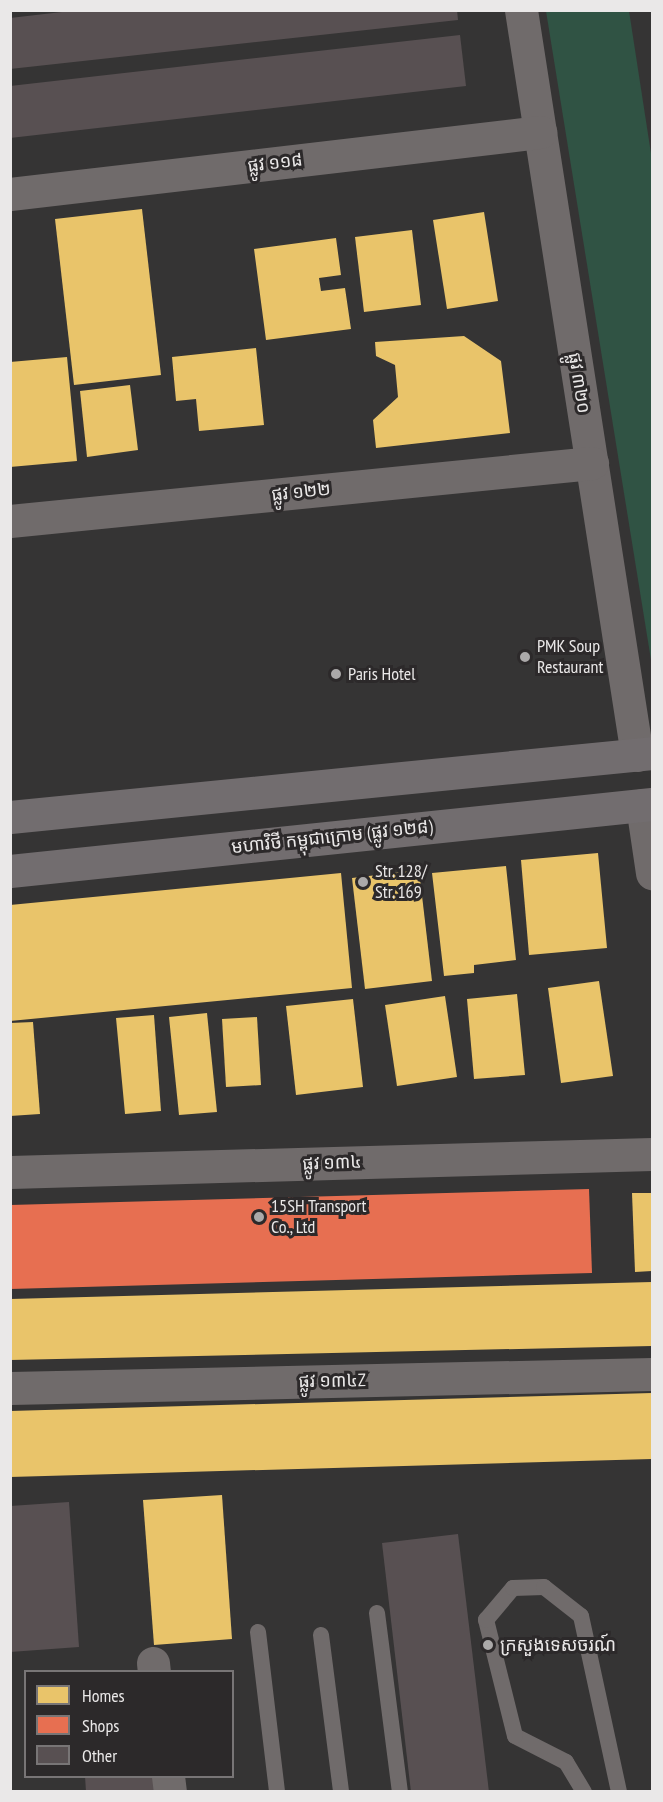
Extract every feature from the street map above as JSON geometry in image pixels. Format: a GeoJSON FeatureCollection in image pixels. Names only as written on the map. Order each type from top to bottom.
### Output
{"type":"FeatureCollection","features":[{"type":"Feature","properties":{"kind":"main road"},"geometry":{"type":"LineString","coordinates":[[10,817],[645,754]]}},
{"type":"Feature","properties":{"kind":"main road","name":"មហាវិថី កម្ពុជាក្រោម (ផ្លូវ ១២៨)"},"geometry":{"type":"LineString","coordinates":[[10,871],[647,804]]}},
{"type":"Feature","properties":{"kind":"street","name":"ផ្លូវ ៣២០"},"geometry":{"type":"LineString","coordinates":[[520,10],[592,463],[645,754]]}},
{"type":"Feature","properties":{"kind":"street","name":"ផ្លូវ ១១៨"},"geometry":{"type":"LineString","coordinates":[[10,194],[540,132]]}},
{"type":"Feature","properties":{"kind":"street","name":"ផ្លូវ ១២២"},"geometry":{"type":"LineString","coordinates":[[10,521],[592,463]]}},
{"type":"Feature","properties":{"kind":"street"},"geometry":{"type":"LineString","coordinates":[[647,804],[652,873]]}},
{"type":"Feature","properties":{"kind":"street","name":"ផ្លូវ ១៣៤"},"geometry":{"type":"LineString","coordinates":[[10,1172],[652,1154]]}},
{"type":"Feature","properties":{"kind":"street","name":"ផ្លូវ ១៣៤Z"},"geometry":{"type":"LineString","coordinates":[[10,1388],[652,1374]]}},
{"type":"Feature","properties":{"kind":"lane"},"geometry":{"type":"LineString","coordinates":[[584,1791],[566,1762],[515,1736],[486,1620],[513,1588],[544,1587],[580,1616],[619,1791]]}},
{"type":"Feature","properties":{"kind":"lane"},"geometry":{"type":"LineString","coordinates":[[377,1613],[400,1791]]}},
{"type":"Feature","properties":{"kind":"lane"},"geometry":{"type":"LineString","coordinates":[[258,1632],[277,1791]]}},
{"type":"Feature","properties":{"kind":"lane"},"geometry":{"type":"LineString","coordinates":[[321,1635],[341,1791]]}},
{"type":"Feature","properties":{"kind":"green space"},"geometry":{"type":"Polygon","coordinates":[[[546,11],[629,11],[652,160],[652,666],[546,11]]]}},
{"type":"Feature","properties":{"kind":"building: Homes"},"geometry":{"type":"Polygon","coordinates":[[[142,209],[161,375],[74,385],[55,219],[142,209]]]}},
{"type":"Feature","properties":{"kind":"building: Homes"},"geometry":{"type":"Polygon","coordinates":[[[484,212],[498,301],[447,309],[433,220],[484,212]]]}},
{"type":"Feature","properties":{"kind":"building: Homes"},"geometry":{"type":"Polygon","coordinates":[[[412,230],[421,305],[364,312],[355,237],[412,230]]]}},
{"type":"Feature","properties":{"kind":"building: Homes"},"geometry":{"type":"Polygon","coordinates":[[[336,238],[341,275],[319,278],[321,291],[345,288],[351,329],[266,340],[254,249],[336,238]]]}},
{"type":"Feature","properties":{"kind":"building: Homes"},"geometry":{"type":"Polygon","coordinates":[[[464,336],[501,361],[510,433],[376,448],[373,420],[398,397],[395,365],[376,356],[375,342],[464,336]]]}},
{"type":"Feature","properties":{"kind":"building: Homes"},"geometry":{"type":"Polygon","coordinates":[[[256,348],[264,425],[199,431],[196,399],[176,401],[172,357],[256,348]]]}},
{"type":"Feature","properties":{"kind":"building: Homes"},"geometry":{"type":"Polygon","coordinates":[[[67,357],[77,461],[10,467],[10,362],[67,357]]]}},
{"type":"Feature","properties":{"kind":"building: Homes"},"geometry":{"type":"Polygon","coordinates":[[[130,385],[138,450],[87,457],[80,391],[130,385]]]}},
{"type":"Feature","properties":{"kind":"building: Homes"},"geometry":{"type":"Polygon","coordinates":[[[598,853],[607,948],[529,955],[521,860],[598,853]]]}},
{"type":"Feature","properties":{"kind":"building: Homes"},"geometry":{"type":"Polygon","coordinates":[[[506,866],[516,960],[474,965],[474,973],[444,976],[432,873],[506,866]]]}},
{"type":"Feature","properties":{"kind":"building: Homes"},"geometry":{"type":"Polygon","coordinates":[[[419,870],[432,981],[365,989],[352,878],[419,870]]]}},
{"type":"Feature","properties":{"kind":"building: Homes"},"geometry":{"type":"Polygon","coordinates":[[[341,873],[352,988],[10,1021],[10,905],[341,873]]]}},
{"type":"Feature","properties":{"kind":"building: Homes"},"geometry":{"type":"Polygon","coordinates":[[[599,981],[613,1076],[561,1083],[548,988],[599,981]]]}},
{"type":"Feature","properties":{"kind":"building: Homes"},"geometry":{"type":"Polygon","coordinates":[[[517,994],[525,1075],[474,1079],[467,999],[517,994]]]}},
{"type":"Feature","properties":{"kind":"building: Homes"},"geometry":{"type":"Polygon","coordinates":[[[445,996],[457,1077],[397,1086],[385,1005],[445,996]]]}},
{"type":"Feature","properties":{"kind":"building: Homes"},"geometry":{"type":"Polygon","coordinates":[[[353,999],[363,1087],[296,1095],[286,1006],[353,999]]]}},
{"type":"Feature","properties":{"kind":"building: Homes"},"geometry":{"type":"Polygon","coordinates":[[[207,1013],[217,1112],[179,1115],[169,1017],[207,1013]]]}},
{"type":"Feature","properties":{"kind":"building: Homes"},"geometry":{"type":"Polygon","coordinates":[[[154,1015],[161,1111],[125,1114],[116,1018],[154,1015]]]}},
{"type":"Feature","properties":{"kind":"building: Homes"},"geometry":{"type":"Polygon","coordinates":[[[257,1017],[261,1085],[226,1087],[222,1019],[257,1017]]]}},
{"type":"Feature","properties":{"kind":"building: Homes"},"geometry":{"type":"Polygon","coordinates":[[[33,1022],[40,1114],[10,1116],[10,1023],[33,1022]]]}},
{"type":"Feature","properties":{"kind":"building: Homes"},"geometry":{"type":"Polygon","coordinates":[[[632,1193],[652,1193],[652,1271],[635,1272],[632,1193]]]}},
{"type":"Feature","properties":{"kind":"building: Homes"},"geometry":{"type":"Polygon","coordinates":[[[652,1282],[652,1346],[10,1360],[10,1299],[652,1282]]]}},
{"type":"Feature","properties":{"kind":"building: Homes"},"geometry":{"type":"Polygon","coordinates":[[[652,1393],[652,1459],[10,1477],[10,1411],[652,1393]]]}},
{"type":"Feature","properties":{"kind":"building: Homes"},"geometry":{"type":"Polygon","coordinates":[[[222,1495],[232,1639],[154,1645],[143,1500],[222,1495]]]}},
{"type":"Feature","properties":{"kind":"building: Shops"},"geometry":{"type":"Polygon","coordinates":[[[589,1189],[592,1273],[10,1289],[10,1205],[589,1189]]]}},
{"type":"Feature","properties":{"kind":"building: Other"},"geometry":{"type":"Polygon","coordinates":[[[79,10],[457,10],[458,20],[10,69],[10,18],[79,10]]]}},
{"type":"Feature","properties":{"kind":"building: Other"},"geometry":{"type":"Polygon","coordinates":[[[460,35],[466,86],[10,138],[10,86],[460,35]]]}},
{"type":"Feature","properties":{"kind":"building: Other"},"geometry":{"type":"Polygon","coordinates":[[[69,1502],[79,1647],[10,1652],[10,1506],[69,1502]]]}},
{"type":"Feature","properties":{"kind":"building: Other","name":"ក្រសួងទេសចរណ៍"},"geometry":{"type":"Polygon","coordinates":[[[458,1534],[489,1792],[411,1792],[382,1543],[458,1534]]]}},
{"type":"Feature","properties":{"kind":"building: Other"},"geometry":{"type":"Polygon","coordinates":[[[85,1778],[158,1778],[159,1792],[86,1792],[85,1778]]]}},
{"type":"Feature","properties":{"kind":"place","name":"PMK Soup Restaurant"},"geometry":{"type":"Point","coordinates":[525,657]}},
{"type":"Feature","properties":{"kind":"place","name":"Paris Hotel"},"geometry":{"type":"Point","coordinates":[336,674]}},
{"type":"Feature","properties":{"kind":"place","name":"Str. 128/ Str. 169"},"geometry":{"type":"Point","coordinates":[363,882]}},
{"type":"Feature","properties":{"kind":"place","name":"15SH Transport Co., Ltd"},"geometry":{"type":"Point","coordinates":[259,1217]}},
{"type":"Feature","properties":{"kind":"place","name":"ក្រសួងទេសចរណ៍"},"geometry":{"type":"Point","coordinates":[488,1645]}}]}
